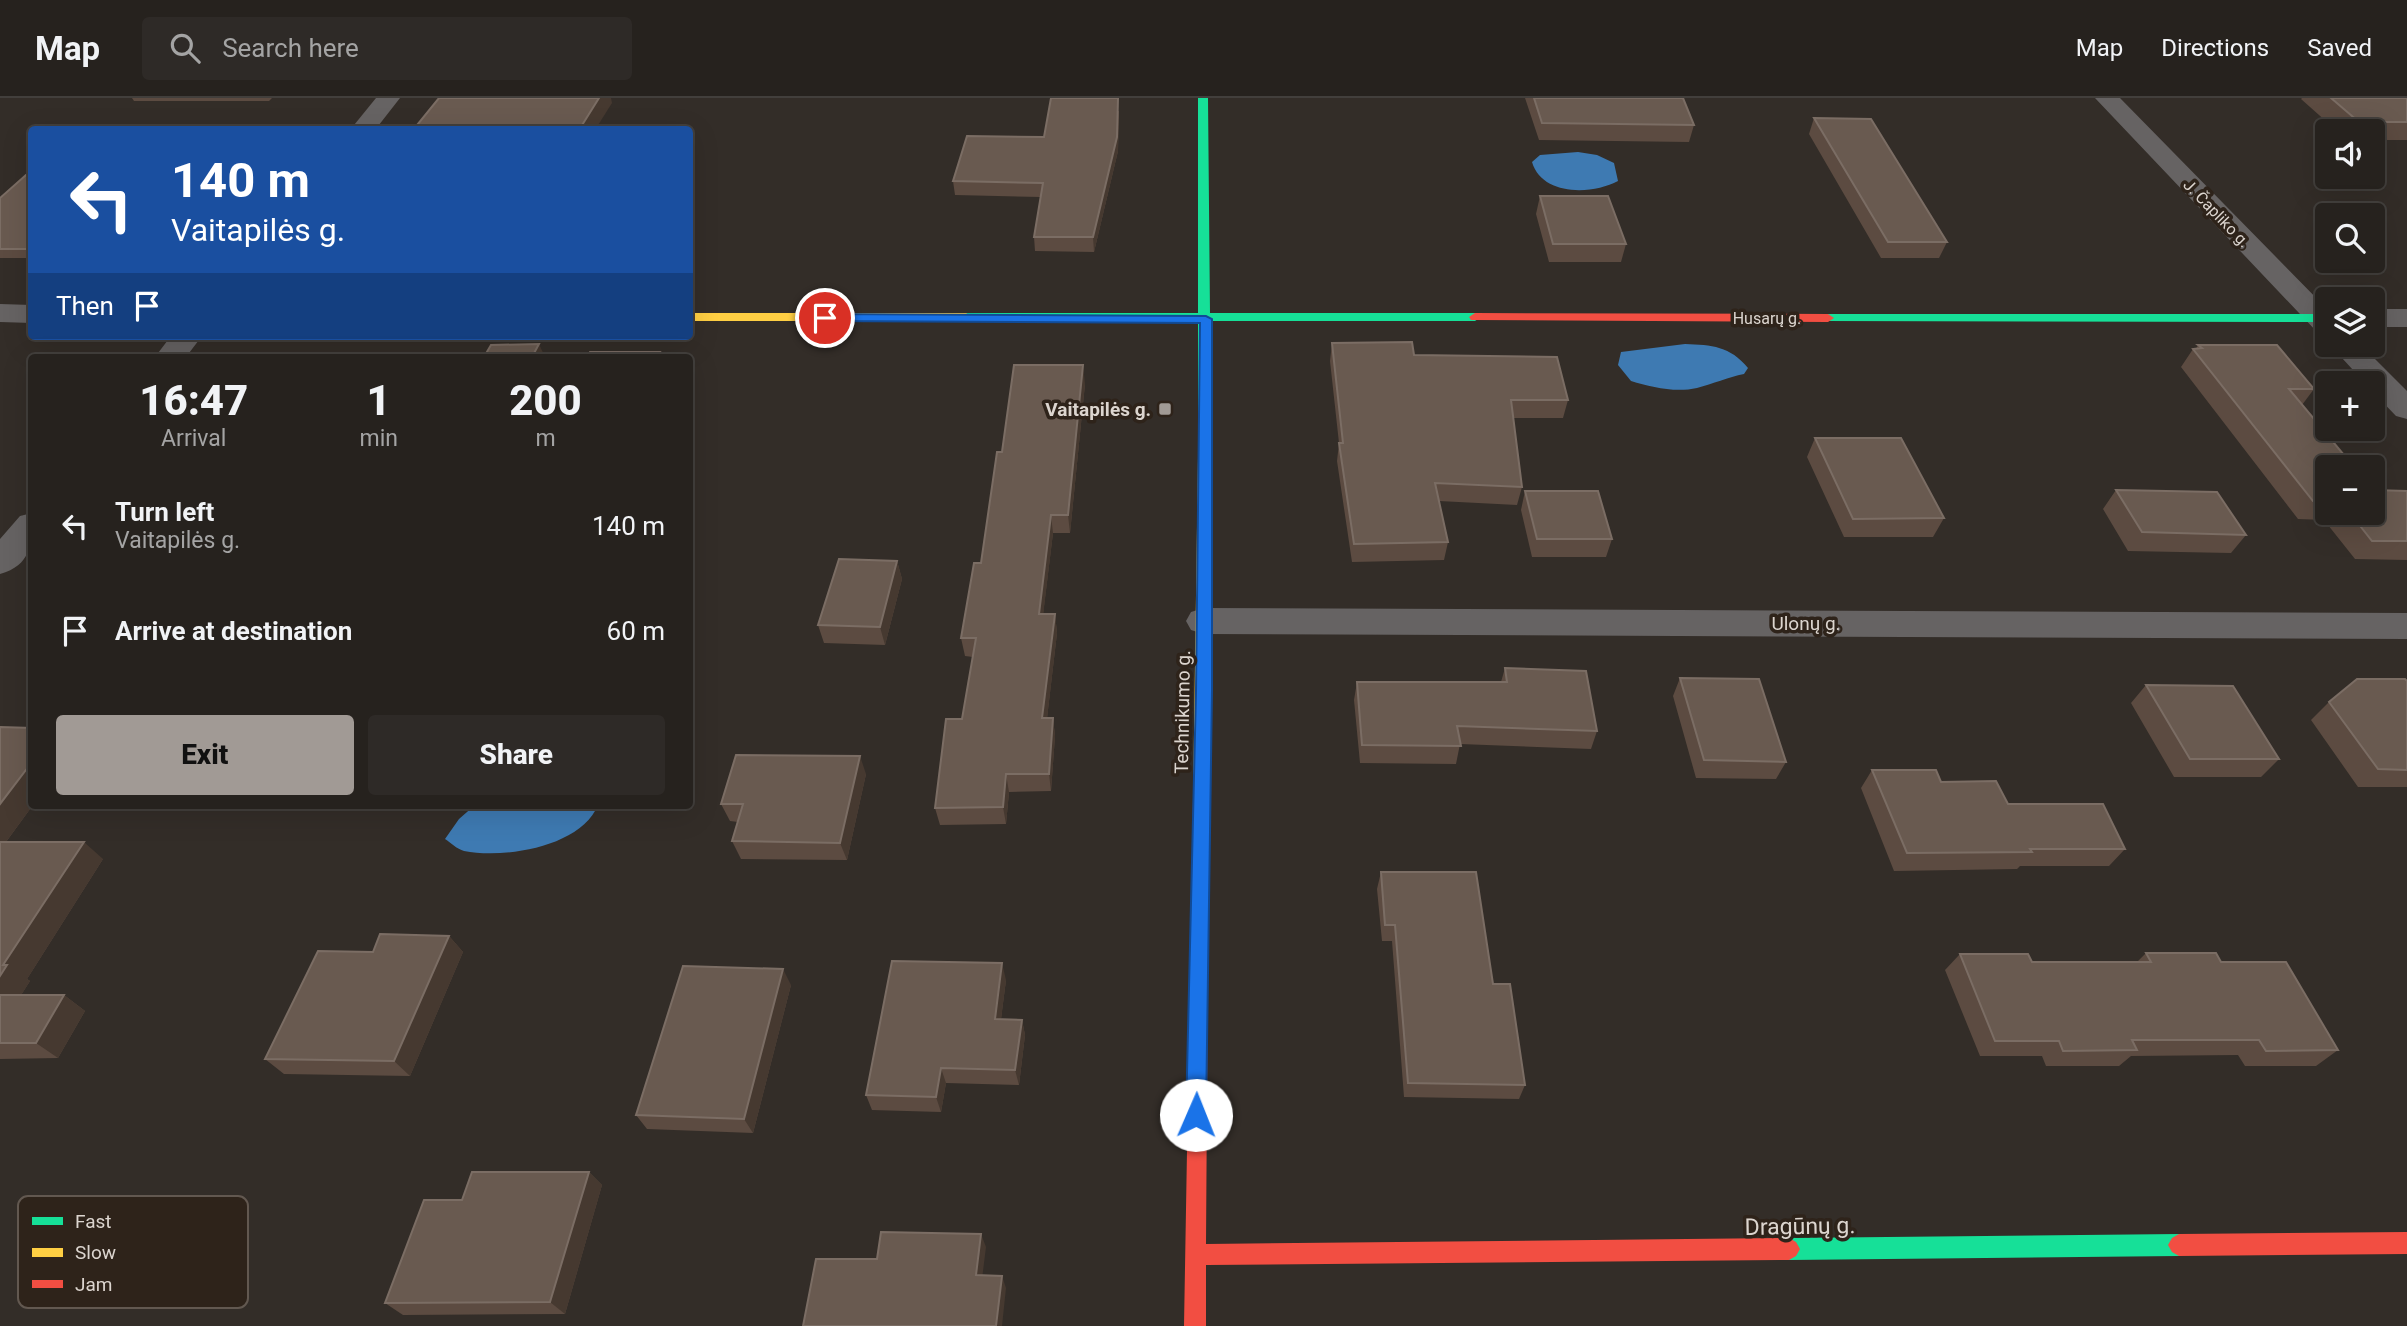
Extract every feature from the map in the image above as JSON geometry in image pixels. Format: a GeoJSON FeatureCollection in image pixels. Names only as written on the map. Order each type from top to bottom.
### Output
{"type":"FeatureCollection","features":[{"type":"Feature","properties":{"kind":"street"},"geometry":{"type":"LineString","coordinates":[[365,126],[388,98]]}},
{"type":"Feature","properties":{"kind":"street","name":"Technikumo g."},"geometry":{"type":"LineString","coordinates":[[1195,1326],[1206,319],[1203,98]]}},
{"type":"Feature","properties":{"kind":"street","name":"J. Čapliko g."},"geometry":{"type":"LineString","coordinates":[[2107,98],[2315,312]]}},
{"type":"Feature","properties":{"kind":"street"},"geometry":{"type":"LineString","coordinates":[[0,313],[28,314]]}},
{"type":"Feature","properties":{"kind":"street"},"geometry":{"type":"LineString","coordinates":[[693,317],[1206,319]]}},
{"type":"Feature","properties":{"kind":"street"},"geometry":{"type":"LineString","coordinates":[[2385,318],[2407,318]]}},
{"type":"Feature","properties":{"kind":"street","name":"Husarų g."},"geometry":{"type":"LineString","coordinates":[[1206,319],[2315,321]]}},
{"type":"Feature","properties":{"kind":"street"},"geometry":{"type":"LineString","coordinates":[[172,354],[184,340]]}},
{"type":"Feature","properties":{"kind":"street"},"geometry":{"type":"LineString","coordinates":[[2357,357],[2407,409]]}},
{"type":"Feature","properties":{"kind":"street"},"geometry":{"type":"LineString","coordinates":[[0,562],[28,529]]}},
{"type":"Feature","properties":{"kind":"street","name":"Ulonų g."},"geometry":{"type":"LineString","coordinates":[[1204,621],[2407,626]]}},
{"type":"Feature","properties":{"kind":"street","name":"Dragūnų g."},"geometry":{"type":"LineString","coordinates":[[1194,1255],[2407,1243]]}},
{"type":"Feature","properties":{"kind":"water"},"geometry":{"type":"Polygon","coordinates":[[[1578,152],[1597,155],[1614,163],[1618,181],[1595,189],[1569,190],[1546,181],[1532,162],[1540,155],[1578,152]]]}},
{"type":"Feature","properties":{"kind":"water"},"geometry":{"type":"Polygon","coordinates":[[[1685,344],[1720,348],[1734,355],[1748,368],[1744,374],[1697,388],[1672,390],[1631,381],[1618,365],[1621,352],[1685,344]]]}},
{"type":"Feature","properties":{"kind":"water"},"geometry":{"type":"Polygon","coordinates":[[[470,809],[595,809],[576,831],[559,840],[540,847],[499,853],[464,851],[445,839],[459,819],[470,809]]]}},
{"type":"Feature","properties":{"kind":"building"},"geometry":{"type":"Polygon","coordinates":[[[439,98],[599,98],[582,126],[416,126],[439,98]]]}},
{"type":"Feature","properties":{"kind":"building"},"geometry":{"type":"Polygon","coordinates":[[[1051,98],[1118,98],[1117,137],[1093,237],[1034,237],[1043,183],[953,181],[967,136],[1044,137],[1051,98]]]}},
{"type":"Feature","properties":{"kind":"building"},"geometry":{"type":"Polygon","coordinates":[[[1534,98],[1683,98],[1694,125],[1542,123],[1534,98]]]}},
{"type":"Feature","properties":{"kind":"building"},"geometry":{"type":"Polygon","coordinates":[[[2331,98],[2407,98],[2407,122],[2356,119],[2331,98]]]}},
{"type":"Feature","properties":{"kind":"building"},"geometry":{"type":"Polygon","coordinates":[[[1814,118],[1871,119],[1947,242],[1888,242],[1814,118]]]}},
{"type":"Feature","properties":{"kind":"building"},"geometry":{"type":"Polygon","coordinates":[[[28,175],[28,249],[0,249],[0,198],[28,175]]]}},
{"type":"Feature","properties":{"kind":"building"},"geometry":{"type":"Polygon","coordinates":[[[1540,196],[1608,196],[1626,244],[1553,244],[1540,196]]]}},
{"type":"Feature","properties":{"kind":"building"},"geometry":{"type":"Polygon","coordinates":[[[1412,342],[1414,355],[1557,357],[1568,400],[1511,400],[1522,487],[1435,483],[1448,542],[1354,544],[1339,443],[1343,443],[1332,343],[1412,342]]]}},
{"type":"Feature","properties":{"kind":"building"},"geometry":{"type":"Polygon","coordinates":[[[539,344],[534,354],[486,354],[491,345],[539,344]]]}},
{"type":"Feature","properties":{"kind":"building"},"geometry":{"type":"Polygon","coordinates":[[[2198,345],[2277,345],[2314,389],[2289,389],[2315,420],[2315,441],[2332,441],[2344,455],[2315,455],[2315,501],[2193,349],[2202,348],[2198,345]]]}},
{"type":"Feature","properties":{"kind":"building"},"geometry":{"type":"Polygon","coordinates":[[[590,352],[660,352],[659,354],[589,354],[590,352]]]}},
{"type":"Feature","properties":{"kind":"building"},"geometry":{"type":"Polygon","coordinates":[[[1014,365],[1083,365],[1068,515],[1051,515],[1039,614],[1055,614],[1042,718],[1053,718],[1049,774],[1006,774],[1003,807],[935,808],[946,719],[962,719],[976,638],[961,638],[974,563],[981,563],[997,452],[1002,452],[1014,365]]]}},
{"type":"Feature","properties":{"kind":"building"},"geometry":{"type":"Polygon","coordinates":[[[1815,438],[1901,438],[1944,518],[1853,519],[1815,438]]]}},
{"type":"Feature","properties":{"kind":"building"},"geometry":{"type":"Polygon","coordinates":[[[2116,490],[2217,492],[2246,535],[2142,532],[2116,490]]]}},
{"type":"Feature","properties":{"kind":"building"},"geometry":{"type":"Polygon","coordinates":[[[2385,490],[2407,491],[2407,541],[2372,541],[2359,525],[2385,525],[2385,490]]]}},
{"type":"Feature","properties":{"kind":"building"},"geometry":{"type":"Polygon","coordinates":[[[1525,491],[1598,491],[1612,539],[1537,539],[1525,491]]]}},
{"type":"Feature","properties":{"kind":"building"},"geometry":{"type":"Polygon","coordinates":[[[839,559],[897,561],[880,627],[818,625],[839,559]]]}},
{"type":"Feature","properties":{"kind":"building"},"geometry":{"type":"Polygon","coordinates":[[[1505,668],[1586,671],[1597,731],[1457,726],[1461,746],[1362,745],[1357,682],[1507,682],[1505,668]]]}},
{"type":"Feature","properties":{"kind":"building"},"geometry":{"type":"Polygon","coordinates":[[[1680,678],[1759,679],[1786,762],[1704,760],[1680,678]]]}},
{"type":"Feature","properties":{"kind":"building"},"geometry":{"type":"Polygon","coordinates":[[[2357,679],[2407,681],[2407,770],[2378,769],[2329,702],[2357,679]]]}},
{"type":"Feature","properties":{"kind":"building"},"geometry":{"type":"Polygon","coordinates":[[[2146,685],[2233,686],[2279,759],[2190,759],[2146,685]]]}},
{"type":"Feature","properties":{"kind":"building"},"geometry":{"type":"Polygon","coordinates":[[[0,727],[28,728],[28,767],[0,804],[0,727]]]}},
{"type":"Feature","properties":{"kind":"building"},"geometry":{"type":"Polygon","coordinates":[[[736,755],[860,756],[840,843],[732,841],[743,804],[721,804],[736,755]]]}},
{"type":"Feature","properties":{"kind":"building"},"geometry":{"type":"Polygon","coordinates":[[[1872,770],[1936,770],[1941,782],[1996,781],[2008,804],[2103,804],[2125,849],[1907,853],[1872,770]]]}},
{"type":"Feature","properties":{"kind":"building"},"geometry":{"type":"Polygon","coordinates":[[[0,842],[84,842],[3,965],[7,965],[0,976],[0,842]]]}},
{"type":"Feature","properties":{"kind":"building"},"geometry":{"type":"Polygon","coordinates":[[[1381,872],[1476,872],[1493,984],[1510,984],[1525,1085],[1408,1083],[1395,925],[1385,925],[1381,872]]]}},
{"type":"Feature","properties":{"kind":"building"},"geometry":{"type":"Polygon","coordinates":[[[380,934],[449,936],[394,1061],[265,1059],[318,951],[373,952],[380,934]]]}},
{"type":"Feature","properties":{"kind":"building"},"geometry":{"type":"Polygon","coordinates":[[[2146,953],[2216,953],[2221,962],[2286,962],[2338,1050],[2266,1051],[2259,1040],[2132,1040],[2137,1050],[2063,1051],[2059,1041],[1995,1041],[1960,954],[2028,954],[2032,962],[2151,962],[2146,953]]]}},
{"type":"Feature","properties":{"kind":"building"},"geometry":{"type":"Polygon","coordinates":[[[892,961],[1002,963],[995,1019],[1022,1020],[1015,1070],[941,1068],[936,1097],[866,1095],[892,961]]]}},
{"type":"Feature","properties":{"kind":"building"},"geometry":{"type":"Polygon","coordinates":[[[683,966],[783,969],[744,1119],[636,1115],[683,966]]]}},
{"type":"Feature","properties":{"kind":"building"},"geometry":{"type":"Polygon","coordinates":[[[0,995],[64,995],[36,1043],[0,1043],[0,995]]]}},
{"type":"Feature","properties":{"kind":"building"},"geometry":{"type":"Polygon","coordinates":[[[472,1172],[589,1172],[550,1302],[385,1303],[424,1200],[462,1200],[472,1172]]]}},
{"type":"Feature","properties":{"kind":"building"},"geometry":{"type":"Polygon","coordinates":[[[881,1232],[981,1234],[976,1275],[1002,1276],[996,1326],[803,1326],[816,1259],[877,1259],[881,1232]]]}},
{"type":"Feature","properties":{"kind":"traffic: fast"},"geometry":{"type":"LineString","coordinates":[[1203,98],[1205,458]]}},
{"type":"Feature","properties":{"kind":"traffic: fast"},"geometry":{"type":"LineString","coordinates":[[966,317],[1475,317]]}},
{"type":"Feature","properties":{"kind":"traffic: fast"},"geometry":{"type":"LineString","coordinates":[[1828,318],[2315,318]]}},
{"type":"Feature","properties":{"kind":"traffic: fast"},"geometry":{"type":"LineString","coordinates":[[1789,1249],[2179,1245]]}},
{"type":"Feature","properties":{"kind":"traffic: slow"},"geometry":{"type":"LineString","coordinates":[[693,317],[966,317]]}},
{"type":"Feature","properties":{"kind":"traffic: slow"},"geometry":{"type":"LineString","coordinates":[[1201,801],[1205,458]]}},
{"type":"Feature","properties":{"kind":"traffic: jam"},"geometry":{"type":"LineString","coordinates":[[1475,317],[1828,318]]}},
{"type":"Feature","properties":{"kind":"traffic: jam"},"geometry":{"type":"LineString","coordinates":[[1195,1326],[1201,801]]}},
{"type":"Feature","properties":{"kind":"traffic: jam"},"geometry":{"type":"LineString","coordinates":[[2179,1245],[2407,1243]]}},
{"type":"Feature","properties":{"kind":"traffic: jam"},"geometry":{"type":"LineString","coordinates":[[1194,1255],[1789,1249]]}},
{"type":"Feature","properties":{"kind":"place","name":"Vaitapilės g."},"geometry":{"type":"Point","coordinates":[1165,409]}},
{"type":"Feature","properties":{"kind":"route"},"geometry":{"type":"LineString","coordinates":[[825,318],[1206,319],[1204,691],[1196,1115]]}}]}
